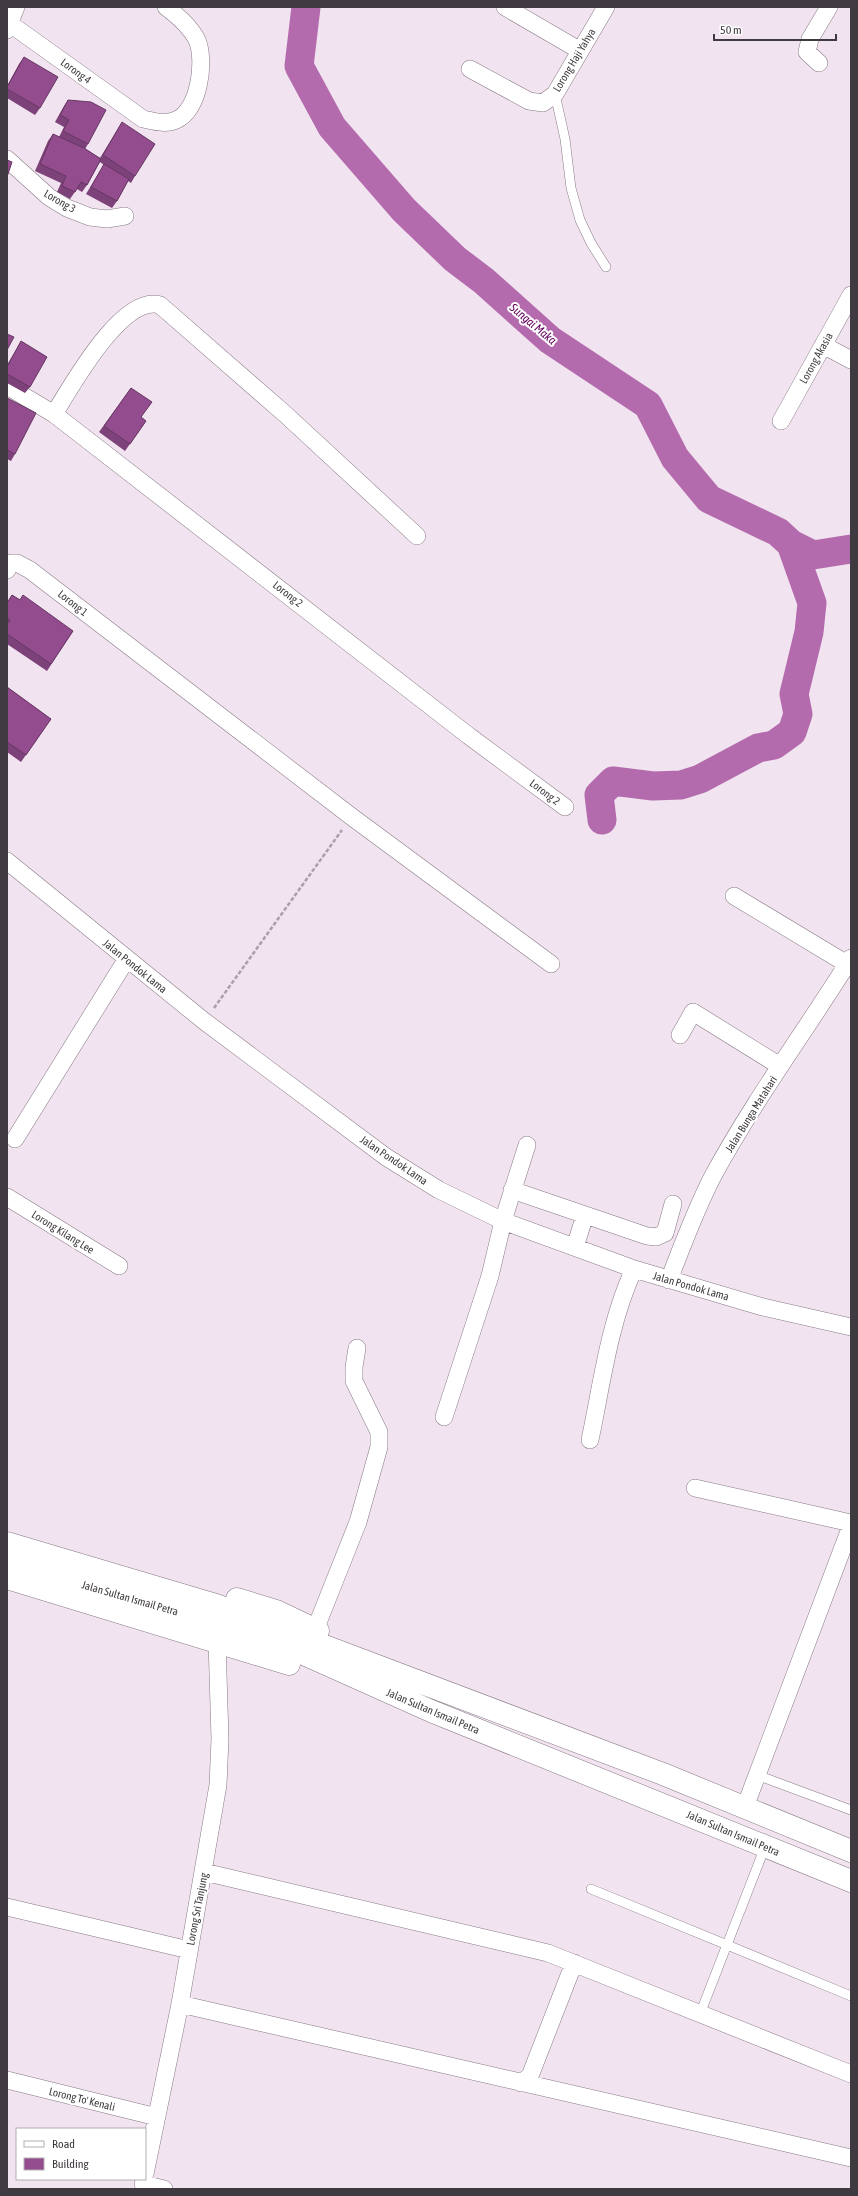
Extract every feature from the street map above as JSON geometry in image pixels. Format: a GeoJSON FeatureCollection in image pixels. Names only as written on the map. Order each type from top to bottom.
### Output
{"type":"FeatureCollection","features":[{"type":"Feature","properties":{"kind":"main road"},"geometry":{"type":"LineString","coordinates":[[7,1532],[276,1611],[420,1684]]}},
{"type":"Feature","properties":{"kind":"main road","name":"Jalan Sultan Ismail Petra"},"geometry":{"type":"LineString","coordinates":[[7,1543],[215,1623],[709,1822],[765,1847],[851,1881]]}},
{"type":"Feature","properties":{"kind":"main road","name":"Jalan Sultan Ismail Petra"},"geometry":{"type":"LineString","coordinates":[[7,1562],[420,1684],[663,1774],[851,1851]]}},
{"type":"Feature","properties":{"kind":"main road"},"geometry":{"type":"LineString","coordinates":[[7,1578],[215,1623]]}},
{"type":"Feature","properties":{"kind":"street"},"geometry":{"type":"LineString","coordinates":[[8,26],[16,7]]}},
{"type":"Feature","properties":{"kind":"street","name":"Lorong 4"},"geometry":{"type":"LineString","coordinates":[[8,26],[143,119],[162,123],[177,120],[192,104],[199,83],[201,61],[197,41],[187,26],[166,7]]}},
{"type":"Feature","properties":{"kind":"street"},"geometry":{"type":"LineString","coordinates":[[505,7],[579,50]]}},
{"type":"Feature","properties":{"kind":"street","name":"Lorong Haji Yahya"},"geometry":{"type":"LineString","coordinates":[[470,69],[529,101],[543,103],[555,94],[579,50],[606,7]]}},
{"type":"Feature","properties":{"kind":"street"},"geometry":{"type":"LineString","coordinates":[[819,62],[807,52],[810,39],[829,7]]}},
{"type":"Feature","properties":{"kind":"street","name":"Lorong 3"},"geometry":{"type":"LineString","coordinates":[[7,159],[49,197],[67,208],[90,217],[107,219],[125,216]]}},
{"type":"Feature","properties":{"kind":"street","name":"Lorong Akasia"},"geometry":{"type":"LineString","coordinates":[[781,421],[851,295]]}},
{"type":"Feature","properties":{"kind":"street"},"geometry":{"type":"LineString","coordinates":[[54,414],[88,359],[126,314],[152,302],[160,305],[285,414],[417,536]]}},
{"type":"Feature","properties":{"kind":"street"},"geometry":{"type":"LineString","coordinates":[[824,345],[851,360]]}},
{"type":"Feature","properties":{"kind":"street","name":"Lorong 2"},"geometry":{"type":"LineString","coordinates":[[7,386],[54,414],[469,736],[566,807]]}},
{"type":"Feature","properties":{"kind":"street","name":"Lorong 1"},"geometry":{"type":"LineString","coordinates":[[7,570],[11,563],[17,563],[30,570],[138,655],[352,817]]}},
{"type":"Feature","properties":{"kind":"street"},"geometry":{"type":"LineString","coordinates":[[352,817],[551,964]]}},
{"type":"Feature","properties":{"kind":"street","name":"Jalan Pondok Lama"},"geometry":{"type":"LineString","coordinates":[[7,860],[126,960],[204,1021],[386,1157],[439,1190],[503,1221],[634,1269],[763,1307],[851,1327]]}},
{"type":"Feature","properties":{"kind":"street"},"geometry":{"type":"LineString","coordinates":[[734,896],[849,961]]}},
{"type":"Feature","properties":{"kind":"street"},"geometry":{"type":"LineString","coordinates":[[15,1139],[126,960]]}},
{"type":"Feature","properties":{"kind":"street","name":"Jalan Bunga Matahari"},"geometry":{"type":"LineString","coordinates":[[669,1280],[691,1221],[714,1173],[780,1066],[849,961]]}},
{"type":"Feature","properties":{"kind":"street"},"geometry":{"type":"LineString","coordinates":[[680,1035],[693,1012],[780,1066]]}},
{"type":"Feature","properties":{"kind":"street"},"geometry":{"type":"LineString","coordinates":[[444,1417],[490,1276],[503,1221],[527,1145]]}},
{"type":"Feature","properties":{"kind":"street"},"geometry":{"type":"LineString","coordinates":[[512,1190],[647,1236],[656,1237],[665,1233],[672,1204]]}},
{"type":"Feature","properties":{"kind":"street","name":"Lorong Kilang Lee"},"geometry":{"type":"LineString","coordinates":[[7,1197],[119,1266]]}},
{"type":"Feature","properties":{"kind":"street"},"geometry":{"type":"LineString","coordinates":[[576,1247],[585,1215]]}},
{"type":"Feature","properties":{"kind":"street"},"geometry":{"type":"LineString","coordinates":[[590,1440],[615,1316],[623,1292],[634,1269]]}},
{"type":"Feature","properties":{"kind":"street"},"geometry":{"type":"LineString","coordinates":[[315,1630],[358,1522],[379,1447],[379,1432],[354,1382],[357,1348]]}},
{"type":"Feature","properties":{"kind":"street"},"geometry":{"type":"LineString","coordinates":[[695,1488],[851,1525],[745,1807]]}},
{"type":"Feature","properties":{"kind":"street","name":"Lorong Sri Tanjung"},"geometry":{"type":"LineString","coordinates":[[146,2168],[180,2004],[218,1785],[220,1739],[215,1623]]}},
{"type":"Feature","properties":{"kind":"street"},"geometry":{"type":"LineString","coordinates":[[204,1872],[526,1947],[574,1963],[851,2074]]}},
{"type":"Feature","properties":{"kind":"street"},"geometry":{"type":"LineString","coordinates":[[7,1907],[189,1950]]}},
{"type":"Feature","properties":{"kind":"street"},"geometry":{"type":"LineString","coordinates":[[521,2083],[530,2076],[574,1963]]}},
{"type":"Feature","properties":{"kind":"street"},"geometry":{"type":"LineString","coordinates":[[180,2004],[851,2158]]}},
{"type":"Feature","properties":{"kind":"street","name":"Lorong To' Kenali"},"geometry":{"type":"LineString","coordinates":[[7,2080],[157,2117]]}},
{"type":"Feature","properties":{"kind":"street"},"geometry":{"type":"LineString","coordinates":[[143,2182],[164,2189]]}},
{"type":"Feature","properties":{"kind":"lane"},"geometry":{"type":"LineString","coordinates":[[555,94],[565,139],[572,188],[580,220],[591,243],[606,267]]}},
{"type":"Feature","properties":{"kind":"lane"},"geometry":{"type":"LineString","coordinates":[[757,1775],[851,1810]]}},
{"type":"Feature","properties":{"kind":"lane"},"geometry":{"type":"LineString","coordinates":[[700,2014],[765,1847]]}},
{"type":"Feature","properties":{"kind":"lane"},"geometry":{"type":"LineString","coordinates":[[591,1889],[851,1996]]}},
{"type":"Feature","properties":{"kind":"path"},"geometry":{"type":"LineString","coordinates":[[204,1021],[352,817]]}},
{"type":"Feature","properties":{"kind":"building"},"geometry":{"type":"Polygon","coordinates":[[[24,57],[58,77],[40,108],[7,89],[24,57]]]}},
{"type":"Feature","properties":{"kind":"building"},"geometry":{"type":"Polygon","coordinates":[[[68,100],[91,102],[106,110],[88,144],[63,131],[69,120],[60,115],[68,100]]]}},
{"type":"Feature","properties":{"kind":"building"},"geometry":{"type":"Polygon","coordinates":[[[122,122],[155,144],[135,176],[103,155],[122,122]]]}},
{"type":"Feature","properties":{"kind":"building"},"geometry":{"type":"Polygon","coordinates":[[[53,134],[84,148],[101,159],[87,185],[81,182],[75,192],[62,186],[66,176],[40,164],[53,134]]]}},
{"type":"Feature","properties":{"kind":"building"},"geometry":{"type":"Polygon","coordinates":[[[7,160],[12,162],[7,177],[7,160]]]}},
{"type":"Feature","properties":{"kind":"building"},"geometry":{"type":"Polygon","coordinates":[[[104,164],[129,179],[117,201],[91,187],[104,164]]]}},
{"type":"Feature","properties":{"kind":"building"},"geometry":{"type":"Polygon","coordinates":[[[7,334],[14,337],[7,350],[7,334]]]}},
{"type":"Feature","properties":{"kind":"building"},"geometry":{"type":"Polygon","coordinates":[[[21,341],[47,357],[30,387],[7,374],[7,367],[21,341]]]}},
{"type":"Feature","properties":{"kind":"building"},"geometry":{"type":"Polygon","coordinates":[[[131,388],[152,402],[141,417],[146,421],[130,444],[104,426],[131,388]]]}},
{"type":"Feature","properties":{"kind":"building"},"geometry":{"type":"Polygon","coordinates":[[[7,398],[36,413],[15,454],[7,450],[7,398]]]}},
{"type":"Feature","properties":{"kind":"building"},"geometry":{"type":"Polygon","coordinates":[[[12,595],[20,600],[23,595],[73,631],[51,664],[7,634],[7,624],[10,620],[7,618],[7,603],[12,595]]]}},
{"type":"Feature","properties":{"kind":"building"},"geometry":{"type":"Polygon","coordinates":[[[7,687],[51,719],[26,755],[7,742],[7,687]]]}},
{"type":"Feature","properties":{"kind":"waterway","name":"Sungai Maka"},"geometry":{"type":"LineString","coordinates":[[306,7],[299,66],[332,127],[404,210],[455,259],[484,281],[550,340],[648,405],[675,458],[709,499],[778,532],[791,544],[813,555],[851,549]]}},
{"type":"Feature","properties":{"kind":"waterway"},"geometry":{"type":"LineString","coordinates":[[602,820],[599,795],[613,781],[653,786],[681,785],[700,779],[758,748],[774,745],[792,732],[798,714],[794,694],[809,632],[812,603],[791,544]]}}]}
